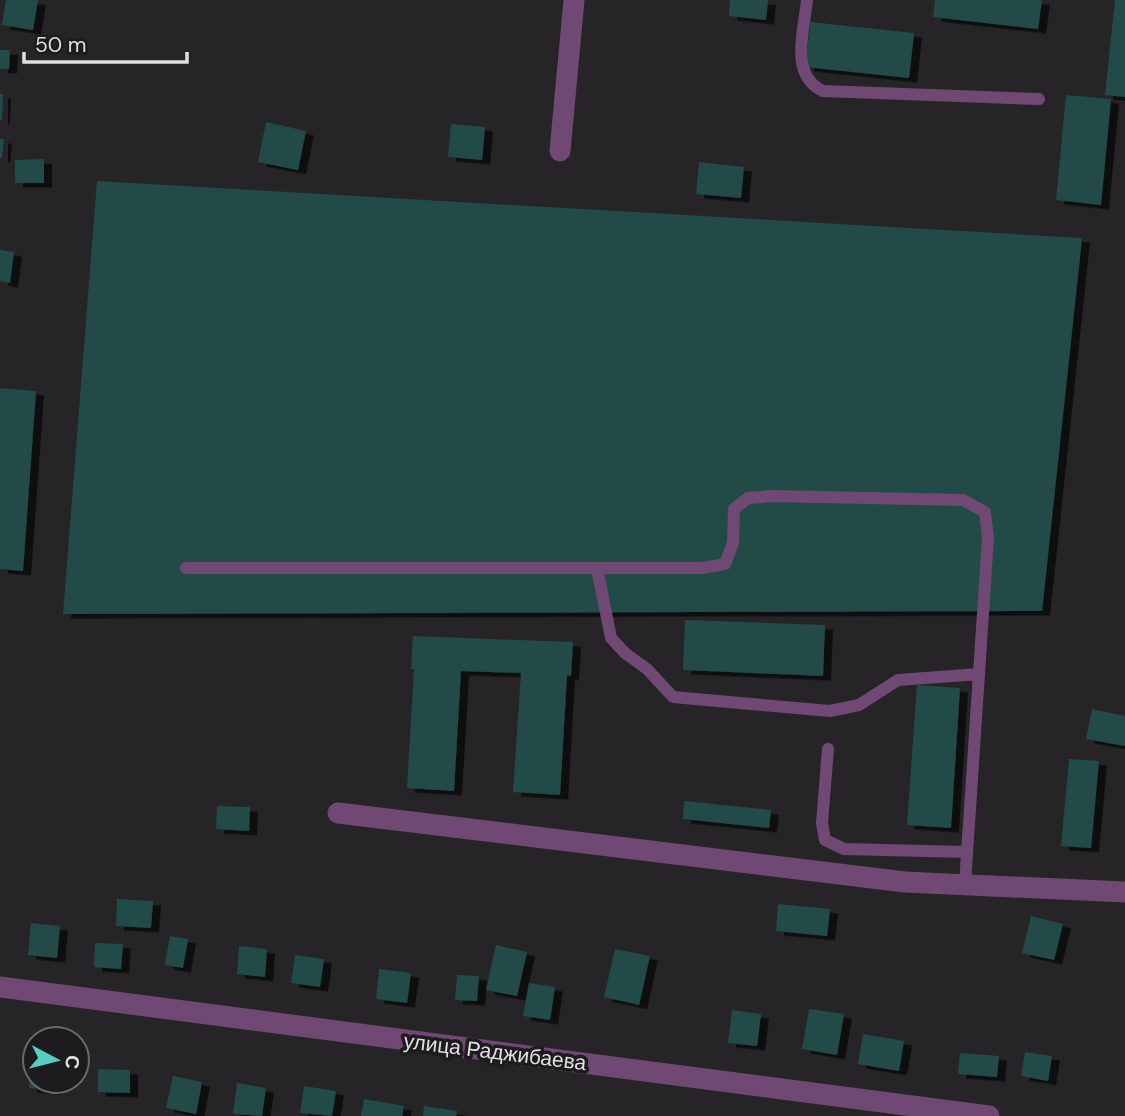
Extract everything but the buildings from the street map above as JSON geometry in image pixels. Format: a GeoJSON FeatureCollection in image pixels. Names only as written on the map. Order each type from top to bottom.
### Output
{"type":"FeatureCollection","features":[{"type":"Feature","properties":{"kind":"street"},"geometry":{"type":"LineString","coordinates":[[560,151],[574,0]]}},
{"type":"Feature","properties":{"kind":"street"},"geometry":{"type":"LineString","coordinates":[[338,813],[905,882],[1125,892]]}},
{"type":"Feature","properties":{"kind":"street","name":"улица Раджибаева"},"geometry":{"type":"LineString","coordinates":[[0,987],[989,1116]]}},
{"type":"Feature","properties":{"kind":"lane"},"geometry":{"type":"LineString","coordinates":[[807,0],[800,63],[804,76],[823,91],[1039,99]]}},
{"type":"Feature","properties":{"kind":"lane"},"geometry":{"type":"LineString","coordinates":[[186,568],[702,568],[725,564],[733,543],[734,509],[748,498],[772,496],[963,500],[985,512],[988,538],[965,884]]}},
{"type":"Feature","properties":{"kind":"lane"},"geometry":{"type":"LineString","coordinates":[[597,568],[611,638],[625,653],[648,669],[673,697],[830,710],[859,705],[898,680],[979,674]]}},
{"type":"Feature","properties":{"kind":"lane"},"geometry":{"type":"LineString","coordinates":[[828,750],[822,823],[825,841],[844,849],[966,852]]}}]}
